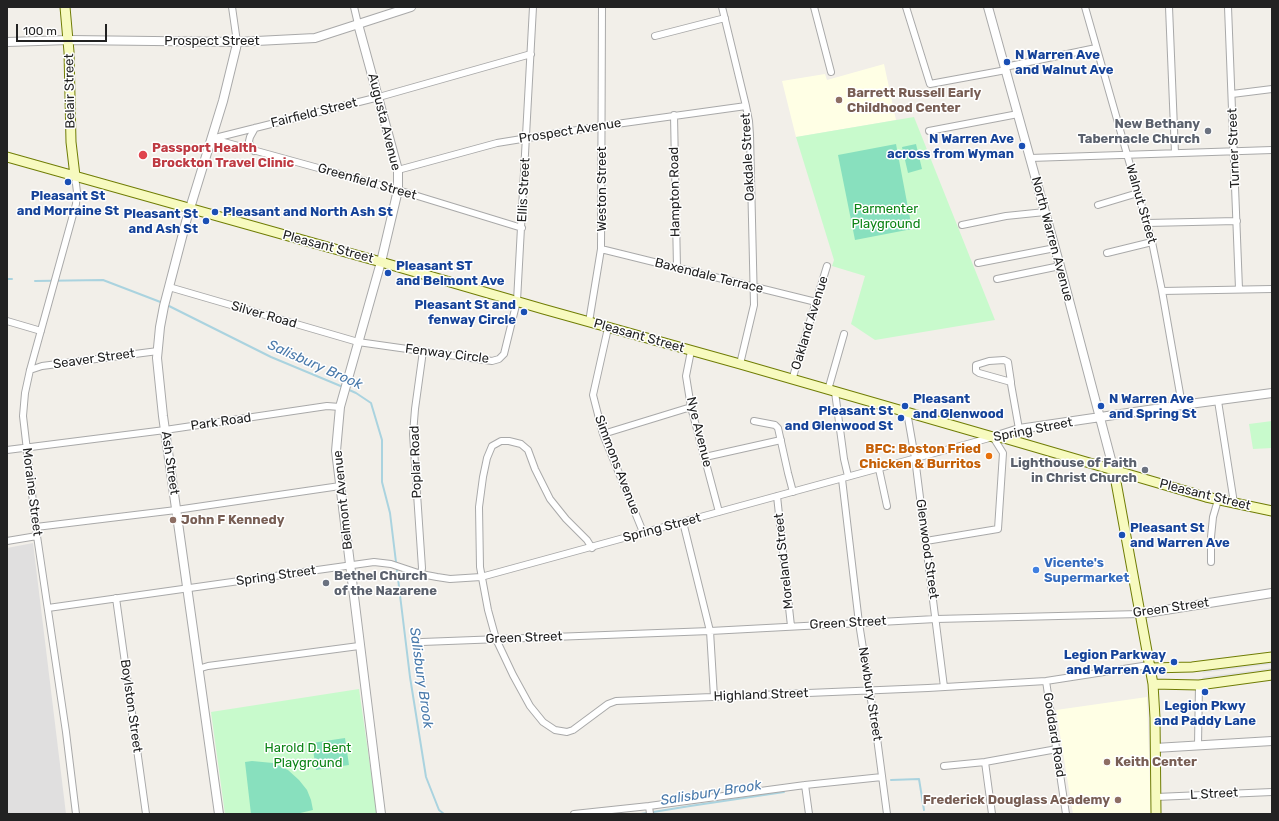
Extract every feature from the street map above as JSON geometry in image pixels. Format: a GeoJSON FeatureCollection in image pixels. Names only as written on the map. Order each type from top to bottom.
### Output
{"type":"FeatureCollection","features":[{"type":"Feature","properties":{"kind":"main road","name":"Belair Street"},"geometry":{"type":"LineString","coordinates":[[65,7],[69,40],[71,142],[75,176]]}},
{"type":"Feature","properties":{"kind":"main road","name":"Pleasant Street"},"geometry":{"type":"LineString","coordinates":[[7,157],[993,437],[1004,438],[1114,471],[1218,500],[1272,511]]}},
{"type":"Feature","properties":{"kind":"main road"},"geometry":{"type":"LineString","coordinates":[[1114,471],[1153,684],[1155,718],[1156,814]]}},
{"type":"Feature","properties":{"kind":"main road"},"geometry":{"type":"LineString","coordinates":[[1150,666],[1192,667],[1272,657]]}},
{"type":"Feature","properties":{"kind":"main road"},"geometry":{"type":"LineString","coordinates":[[1192,667],[1196,685]]}},
{"type":"Feature","properties":{"kind":"main road"},"geometry":{"type":"LineString","coordinates":[[1153,684],[1196,685],[1272,675]]}},
{"type":"Feature","properties":{"kind":"street"},"geometry":{"type":"LineString","coordinates":[[232,7],[237,42]]}},
{"type":"Feature","properties":{"kind":"street","name":"Augusta Avenue"},"geometry":{"type":"LineString","coordinates":[[354,7],[398,170],[398,190],[381,262]]}},
{"type":"Feature","properties":{"kind":"street","name":"Prospect Street"},"geometry":{"type":"LineString","coordinates":[[7,42],[69,40],[237,42],[315,38],[411,7]]}},
{"type":"Feature","properties":{"kind":"street","name":"Ellis Street"},"geometry":{"type":"LineString","coordinates":[[517,302],[533,7]]}},
{"type":"Feature","properties":{"kind":"street","name":"Weston Street"},"geometry":{"type":"LineString","coordinates":[[589,322],[601,250],[602,7]]}},
{"type":"Feature","properties":{"kind":"street","name":"Oakdale Street"},"geometry":{"type":"LineString","coordinates":[[722,7],[746,106],[750,135],[754,305],[740,364]]}},
{"type":"Feature","properties":{"kind":"street"},"geometry":{"type":"LineString","coordinates":[[814,7],[831,72]]}},
{"type":"Feature","properties":{"kind":"street"},"geometry":{"type":"LineString","coordinates":[[906,7],[930,84],[1096,48]]}},
{"type":"Feature","properties":{"kind":"street","name":"North Warren Avenue"},"geometry":{"type":"LineString","coordinates":[[988,7],[1060,266],[1114,471]]}},
{"type":"Feature","properties":{"kind":"street","name":"Walnut Street"},"geometry":{"type":"LineString","coordinates":[[1085,7],[1152,242],[1182,405]]}},
{"type":"Feature","properties":{"kind":"street"},"geometry":{"type":"LineString","coordinates":[[1169,7],[1175,154]]}},
{"type":"Feature","properties":{"kind":"street","name":"Turner Street"},"geometry":{"type":"LineString","coordinates":[[1228,7],[1239,289]]}},
{"type":"Feature","properties":{"kind":"street"},"geometry":{"type":"LineString","coordinates":[[655,36],[725,18]]}},
{"type":"Feature","properties":{"kind":"street","name":"Ash Street"},"geometry":{"type":"LineString","coordinates":[[219,814],[165,430],[158,365],[158,350],[160,327],[169,287],[187,218],[223,101],[237,42]]}},
{"type":"Feature","properties":{"kind":"street","name":"Fairfield Street"},"geometry":{"type":"LineString","coordinates":[[212,139],[379,97],[531,54]]}},
{"type":"Feature","properties":{"kind":"street"},"geometry":{"type":"LineString","coordinates":[[1232,94],[1272,89]]}},
{"type":"Feature","properties":{"kind":"street","name":"Prospect Avenue"},"geometry":{"type":"LineString","coordinates":[[398,170],[497,143],[674,115],[746,106]]}},
{"type":"Feature","properties":{"kind":"street"},"geometry":{"type":"LineString","coordinates":[[929,131],[1018,114]]}},
{"type":"Feature","properties":{"kind":"street","name":"Hampton Road"},"geometry":{"type":"LineString","coordinates":[[674,115],[677,268]]}},
{"type":"Feature","properties":{"kind":"street"},"geometry":{"type":"LineString","coordinates":[[254,151],[250,146],[249,141],[255,128]]}},
{"type":"Feature","properties":{"kind":"street","name":"Greenfield Street"},"geometry":{"type":"LineString","coordinates":[[212,139],[398,190],[522,228]]}},
{"type":"Feature","properties":{"kind":"street"},"geometry":{"type":"LineString","coordinates":[[1030,158],[1127,156],[1272,150]]}},
{"type":"Feature","properties":{"kind":"street","name":"Moraine Street"},"geometry":{"type":"LineString","coordinates":[[75,176],[77,192],[76,204],[30,370],[25,393],[23,416],[37,536],[66,732],[76,814]]}},
{"type":"Feature","properties":{"kind":"street"},"geometry":{"type":"LineString","coordinates":[[1098,205],[1138,193]]}},
{"type":"Feature","properties":{"kind":"street"},"geometry":{"type":"LineString","coordinates":[[962,225],[1006,216],[1045,212]]}},
{"type":"Feature","properties":{"kind":"street"},"geometry":{"type":"LineString","coordinates":[[1147,224],[1237,221]]}},
{"type":"Feature","properties":{"kind":"street"},"geometry":{"type":"LineString","coordinates":[[1107,253],[1152,242]]}},
{"type":"Feature","properties":{"kind":"street"},"geometry":{"type":"LineString","coordinates":[[978,263],[1055,248]]}},
{"type":"Feature","properties":{"kind":"street","name":"Baxendale Terrace"},"geometry":{"type":"LineString","coordinates":[[601,250],[816,302]]}},
{"type":"Feature","properties":{"kind":"street","name":"Belmont Avenue"},"geometry":{"type":"LineString","coordinates":[[381,262],[340,407],[336,451],[381,814]]}},
{"type":"Feature","properties":{"kind":"street","name":"Oakland Avenue"},"geometry":{"type":"LineString","coordinates":[[792,380],[827,266]]}},
{"type":"Feature","properties":{"kind":"street"},"geometry":{"type":"LineString","coordinates":[[997,279],[1060,266]]}},
{"type":"Feature","properties":{"kind":"street","name":"Silver Road"},"geometry":{"type":"LineString","coordinates":[[169,287],[358,342]]}},
{"type":"Feature","properties":{"kind":"street"},"geometry":{"type":"LineString","coordinates":[[1162,291],[1272,289]]}},
{"type":"Feature","properties":{"kind":"street","name":"Fenway Circle"},"geometry":{"type":"LineString","coordinates":[[358,342],[492,361],[499,359],[504,354],[517,302]]}},
{"type":"Feature","properties":{"kind":"street"},"geometry":{"type":"LineString","coordinates":[[7,321],[41,330]]}},
{"type":"Feature","properties":{"kind":"street","name":"Simmons Avenue"},"geometry":{"type":"LineString","coordinates":[[608,328],[593,395],[602,434],[643,532]]}},
{"type":"Feature","properties":{"kind":"street"},"geometry":{"type":"LineString","coordinates":[[832,391],[844,334]]}},
{"type":"Feature","properties":{"kind":"street","name":"Seaver Street"},"geometry":{"type":"LineString","coordinates":[[30,370],[42,366],[158,350]]}},
{"type":"Feature","properties":{"kind":"street","name":"Poplar Road"},"geometry":{"type":"LineString","coordinates":[[421,574],[422,568],[413,434],[415,409],[424,351]]}},
{"type":"Feature","properties":{"kind":"street","name":"Nye Avenue"},"geometry":{"type":"LineString","coordinates":[[691,351],[686,376],[692,407],[719,512]]}},
{"type":"Feature","properties":{"kind":"street"},"geometry":{"type":"LineString","coordinates":[[1011,382],[979,373],[976,371],[976,366],[989,361],[1004,360],[1008,362],[1020,430]]}},
{"type":"Feature","properties":{"kind":"street","name":"Newbury Street"},"geometry":{"type":"LineString","coordinates":[[832,391],[844,458],[859,623],[870,690],[886,814]]}},
{"type":"Feature","properties":{"kind":"street","name":"Spring Street"},"geometry":{"type":"LineString","coordinates":[[48,608],[374,562],[391,564],[421,574],[450,579],[481,577],[592,548],[643,532],[1020,430],[1182,405],[1272,393]]}},
{"type":"Feature","properties":{"kind":"street"},"geometry":{"type":"LineString","coordinates":[[1218,400],[1234,503]]}},
{"type":"Feature","properties":{"kind":"street","name":"Park Road"},"geometry":{"type":"LineString","coordinates":[[7,450],[165,430],[327,406],[340,407]]}},
{"type":"Feature","properties":{"kind":"street"},"geometry":{"type":"LineString","coordinates":[[602,434],[692,407]]}},
{"type":"Feature","properties":{"kind":"street","name":"Glenwood Street"},"geometry":{"type":"LineString","coordinates":[[907,412],[915,458],[944,687]]}},
{"type":"Feature","properties":{"kind":"street"},"geometry":{"type":"LineString","coordinates":[[754,421],[775,425],[778,428],[793,492]]}},
{"type":"Feature","properties":{"kind":"street"},"geometry":{"type":"LineString","coordinates":[[926,541],[998,529],[1003,453],[993,437]]}},
{"type":"Feature","properties":{"kind":"street"},"geometry":{"type":"LineString","coordinates":[[705,457],[781,440]]}},
{"type":"Feature","properties":{"kind":"street","name":"Highland Street"},"geometry":{"type":"LineString","coordinates":[[592,548],[587,540],[566,519],[550,499],[535,469],[528,450],[521,444],[509,441],[501,441],[492,446],[487,458],[479,507],[479,556],[481,577],[488,610],[496,639],[530,706],[543,722],[555,730],[567,732],[573,730],[608,704],[616,701],[944,687],[1046,681],[1150,666]]}},
{"type":"Feature","properties":{"kind":"street"},"geometry":{"type":"LineString","coordinates":[[879,469],[887,506]]}},
{"type":"Feature","properties":{"kind":"street"},"geometry":{"type":"LineString","coordinates":[[36,527],[176,510],[340,486]]}},
{"type":"Feature","properties":{"kind":"street","name":"Moreland Street"},"geometry":{"type":"LineString","coordinates":[[777,496],[791,626]]}},
{"type":"Feature","properties":{"kind":"street"},"geometry":{"type":"LineString","coordinates":[[1211,562],[1213,517],[1218,500]]}},
{"type":"Feature","properties":{"kind":"street"},"geometry":{"type":"LineString","coordinates":[[683,522],[710,631],[714,696]]}},
{"type":"Feature","properties":{"kind":"street"},"geometry":{"type":"LineString","coordinates":[[7,541],[37,536]]}},
{"type":"Feature","properties":{"kind":"street","name":"Green Street"},"geometry":{"type":"LineString","coordinates":[[422,642],[710,631],[936,619],[1140,614],[1272,592]]}},
{"type":"Feature","properties":{"kind":"street","name":"Boylston Street"},"geometry":{"type":"LineString","coordinates":[[116,598],[146,814]]}},
{"type":"Feature","properties":{"kind":"street"},"geometry":{"type":"LineString","coordinates":[[198,669],[208,666],[359,646]]}},
{"type":"Feature","properties":{"kind":"street","name":"Goddard Road"},"geometry":{"type":"LineString","coordinates":[[1046,681],[1066,814]]}},
{"type":"Feature","properties":{"kind":"street"},"geometry":{"type":"LineString","coordinates":[[1196,685],[1198,745]]}},
{"type":"Feature","properties":{"kind":"street"},"geometry":{"type":"LineString","coordinates":[[1155,748],[1272,741]]}},
{"type":"Feature","properties":{"kind":"street"},"geometry":{"type":"LineString","coordinates":[[944,766],[985,762],[1057,749]]}},
{"type":"Feature","properties":{"kind":"street"},"geometry":{"type":"LineString","coordinates":[[985,762],[992,814]]}},
{"type":"Feature","properties":{"kind":"street"},"geometry":{"type":"LineString","coordinates":[[574,814],[649,810],[805,785],[882,777]]}},
{"type":"Feature","properties":{"kind":"street"},"geometry":{"type":"LineString","coordinates":[[805,785],[809,814]]}},
{"type":"Feature","properties":{"kind":"street","name":"L Street"},"geometry":{"type":"LineString","coordinates":[[1156,797],[1272,792]]}},
{"type":"Feature","properties":{"kind":"shaded area","name":"Barrett Russell Early Childhood Center"},"geometry":{"type":"Polygon","coordinates":[[[884,64],[896,120],[796,137],[782,81],[825,74],[827,80],[884,64]]]}},
{"type":"Feature","properties":{"kind":"shaded area"},"geometry":{"type":"Polygon","coordinates":[[[33,543],[66,814],[7,814],[7,548],[33,543]]]}},
{"type":"Feature","properties":{"kind":"shaded area"},"geometry":{"type":"Polygon","coordinates":[[[1272,660],[1272,664],[1202,673],[1206,669],[1272,660]]]}},
{"type":"Feature","properties":{"kind":"shaded area"},"geometry":{"type":"Polygon","coordinates":[[[1272,668],[1272,672],[1200,682],[1203,677],[1272,668]]]}},
{"type":"Feature","properties":{"kind":"shaded area","name":"Keith Center"},"geometry":{"type":"Polygon","coordinates":[[[1147,697],[1151,814],[1073,814],[1056,710],[1147,697]]]}},
{"type":"Feature","properties":{"kind":"green space","name":"Parmenter Playground"},"geometry":{"type":"Polygon","coordinates":[[[914,117],[995,320],[875,340],[851,324],[865,276],[832,266],[834,260],[796,137],[914,117]]]}},
{"type":"Feature","properties":{"kind":"green space"},"geometry":{"type":"Polygon","coordinates":[[[896,144],[912,229],[855,240],[838,155],[896,144]]]}},
{"type":"Feature","properties":{"kind":"green space"},"geometry":{"type":"Polygon","coordinates":[[[916,144],[922,169],[908,173],[902,147],[916,144]]]}},
{"type":"Feature","properties":{"kind":"green space"},"geometry":{"type":"Polygon","coordinates":[[[1272,421],[1272,448],[1253,449],[1249,424],[1272,421]]]}},
{"type":"Feature","properties":{"kind":"green space","name":"Harold D. Bent Playground"},"geometry":{"type":"Polygon","coordinates":[[[359,689],[377,814],[225,814],[211,712],[359,689]]]}},
{"type":"Feature","properties":{"kind":"green space"},"geometry":{"type":"Polygon","coordinates":[[[345,738],[349,765],[316,770],[312,743],[345,738]]]}},
{"type":"Feature","properties":{"kind":"green space"},"geometry":{"type":"Polygon","coordinates":[[[252,761],[273,763],[288,770],[307,790],[313,810],[296,814],[251,814],[245,762],[252,761]]]}},
{"type":"Feature","properties":{"kind":"waterway","name":"Salisbury Brook"},"geometry":{"type":"LineString","coordinates":[[7,279],[12,279]]}},
{"type":"Feature","properties":{"kind":"waterway","name":"Salisbury Brook"},"geometry":{"type":"LineString","coordinates":[[35,281],[103,280],[163,303]]}},
{"type":"Feature","properties":{"kind":"waterway","name":"Salisbury Brook"},"geometry":{"type":"LineString","coordinates":[[167,305],[271,357],[343,387]]}},
{"type":"Feature","properties":{"kind":"waterway","name":"Salisbury Brook"},"geometry":{"type":"LineString","coordinates":[[347,389],[371,403],[382,440],[382,482],[390,513],[410,677],[426,777],[439,810],[444,814]]}},
{"type":"Feature","properties":{"kind":"waterway","name":"Salisbury Brook"},"geometry":{"type":"LineString","coordinates":[[891,780],[919,779],[924,810]]}},
{"type":"Feature","properties":{"kind":"waterway","name":"Salisbury Brook"},"geometry":{"type":"LineString","coordinates":[[641,814],[784,792]]}},
{"type":"Feature","properties":{"kind":"place","name":"N Warren Ave and Walnut Ave"},"geometry":{"type":"Point","coordinates":[1007,62]}},
{"type":"Feature","properties":{"kind":"place","name":"Barrett Russell Early Childhood Center"},"geometry":{"type":"Point","coordinates":[839,100]}},
{"type":"Feature","properties":{"kind":"place","name":"New Bethany Tabernacle Church"},"geometry":{"type":"Point","coordinates":[1208,131]}},
{"type":"Feature","properties":{"kind":"place","name":"N Warren Ave across from Wyman"},"geometry":{"type":"Point","coordinates":[1022,146]}},
{"type":"Feature","properties":{"kind":"place","name":"Passport Health Brockton Travel Clinic"},"geometry":{"type":"Point","coordinates":[143,155]}},
{"type":"Feature","properties":{"kind":"place","name":"Pleasant St and Morraine St"},"geometry":{"type":"Point","coordinates":[68,182]}},
{"type":"Feature","properties":{"kind":"place","name":"Pleasant and North Ash St"},"geometry":{"type":"Point","coordinates":[215,212]}},
{"type":"Feature","properties":{"kind":"place","name":"Pleasant St and Ash St"},"geometry":{"type":"Point","coordinates":[206,221]}},
{"type":"Feature","properties":{"kind":"place","name":"Pleasant ST and Belmont Ave"},"geometry":{"type":"Point","coordinates":[388,273]}},
{"type":"Feature","properties":{"kind":"place","name":"Pleasant St and fenway Circle"},"geometry":{"type":"Point","coordinates":[524,312]}},
{"type":"Feature","properties":{"kind":"place","name":"Pleasant and Glenwood"},"geometry":{"type":"Point","coordinates":[905,406]}},
{"type":"Feature","properties":{"kind":"place","name":"N Warren Ave and Spring St"},"geometry":{"type":"Point","coordinates":[1101,406]}},
{"type":"Feature","properties":{"kind":"place","name":"Pleasant St and Glenwood St"},"geometry":{"type":"Point","coordinates":[901,418]}},
{"type":"Feature","properties":{"kind":"place","name":"BFC: Boston Fried Chicken & Burritos"},"geometry":{"type":"Point","coordinates":[989,456]}},
{"type":"Feature","properties":{"kind":"place","name":"Lighthouse of Faith in Christ Church"},"geometry":{"type":"Point","coordinates":[1145,470]}},
{"type":"Feature","properties":{"kind":"place","name":"John F Kennedy"},"geometry":{"type":"Point","coordinates":[173,520]}},
{"type":"Feature","properties":{"kind":"place","name":"Pleasant St and Warren Ave"},"geometry":{"type":"Point","coordinates":[1122,535]}},
{"type":"Feature","properties":{"kind":"place","name":"Vicente's Supermarket"},"geometry":{"type":"Point","coordinates":[1036,570]}},
{"type":"Feature","properties":{"kind":"place","name":"Bethel Church of the Nazarene"},"geometry":{"type":"Point","coordinates":[326,583]}},
{"type":"Feature","properties":{"kind":"place","name":"Legion Parkway and Warren Ave"},"geometry":{"type":"Point","coordinates":[1174,662]}},
{"type":"Feature","properties":{"kind":"place","name":"Legion Pkwy and Paddy Lane"},"geometry":{"type":"Point","coordinates":[1205,692]}},
{"type":"Feature","properties":{"kind":"place","name":"Keith Center"},"geometry":{"type":"Point","coordinates":[1107,762]}},
{"type":"Feature","properties":{"kind":"place","name":"Frederick Douglass Academy"},"geometry":{"type":"Point","coordinates":[1118,800]}}]}
